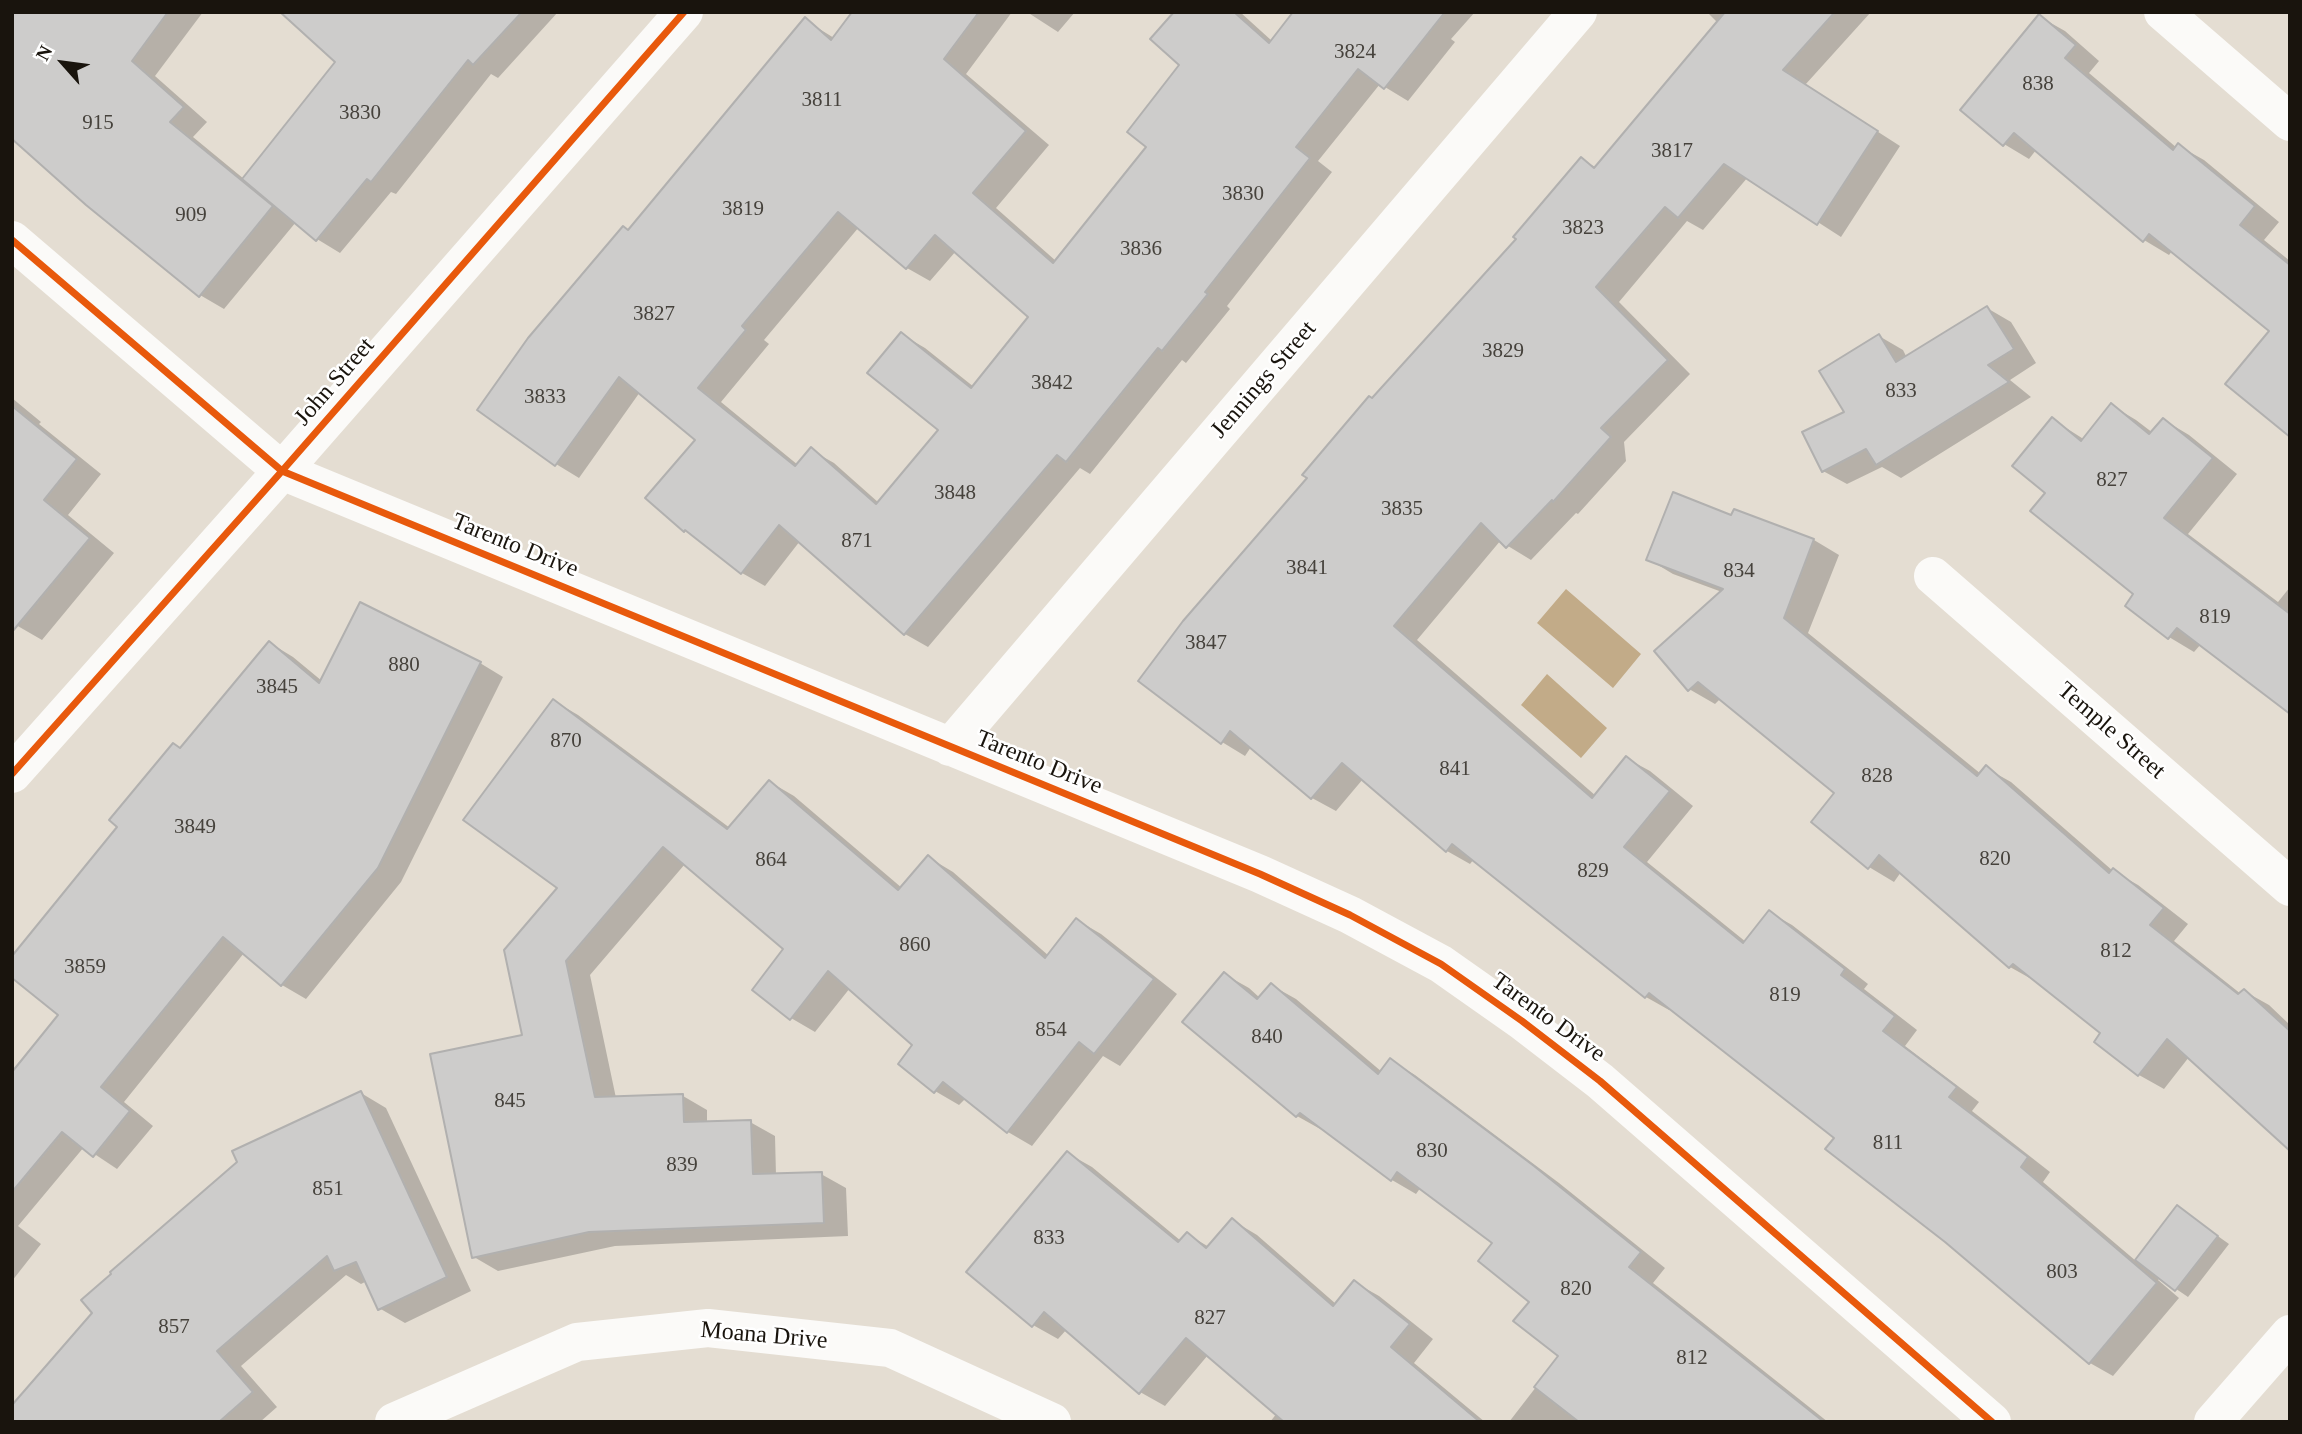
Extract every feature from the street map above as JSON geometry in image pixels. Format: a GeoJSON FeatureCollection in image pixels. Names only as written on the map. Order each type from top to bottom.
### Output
{"type":"FeatureCollection","features":[{"type":"Feature","properties":{"kind":"street","name":"John Street"},"geometry":{"type":"LineString","coordinates":[[12,774],[684,12]]}},
{"type":"Feature","properties":{"kind":"street","name":"Jennings Street"},"geometry":{"type":"LineString","coordinates":[[950,747],[1578,12]]}},
{"type":"Feature","properties":{"kind":"street"},"geometry":{"type":"LineString","coordinates":[[2163,12],[2290,121]]}},
{"type":"Feature","properties":{"kind":"street","name":"Tarento Drive"},"geometry":{"type":"LineString","coordinates":[[12,240],[282,471],[1260,874],[1350,915],[1441,964],[1600,1081],[1992,1422]]}},
{"type":"Feature","properties":{"kind":"street","name":"Temple Street"},"geometry":{"type":"LineString","coordinates":[[1933,576],[2290,887]]}},
{"type":"Feature","properties":{"kind":"street","name":"Moana Drive"},"geometry":{"type":"LineString","coordinates":[[394,1422],[577,1342],[708,1328],[890,1348],[1052,1422]]}},
{"type":"Feature","properties":{"kind":"street"},"geometry":{"type":"LineString","coordinates":[[2213,1422],[2290,1334]]}},
{"type":"Feature","properties":{"kind":"shaded area"},"geometry":{"type":"Polygon","coordinates":[[[1566,589],[1641,654],[1613,688],[1537,623],[1566,589]]]}},
{"type":"Feature","properties":{"kind":"shaded area"},"geometry":{"type":"Polygon","coordinates":[[[1547,674],[1607,728],[1581,758],[1521,705],[1547,674]]]}},
{"type":"Feature","properties":{"kind":"building"},"geometry":{"type":"Polygon","coordinates":[[[12,12],[168,12],[132,61],[184,107],[170,122],[273,206],[199,297],[86,205],[12,139],[12,12]]]}},
{"type":"Feature","properties":{"kind":"building"},"geometry":{"type":"Polygon","coordinates":[[[280,12],[522,12],[473,65],[468,60],[371,182],[367,179],[316,241],[242,179],[335,62],[280,12]]]}},
{"type":"Feature","properties":{"kind":"building"},"geometry":{"type":"Polygon","coordinates":[[[852,12],[979,12],[944,59],[1026,131],[973,193],[1053,263],[1146,147],[1127,132],[1179,65],[1150,39],[1174,12],[1234,12],[1269,43],[1293,12],[1445,12],[1384,89],[1358,69],[1296,147],[1310,158],[1205,292],[1208,294],[1162,351],[1158,348],[1066,462],[1057,455],[904,635],[779,525],[741,574],[685,530],[684,532],[645,498],[695,440],[619,377],[555,466],[477,410],[528,338],[623,226],[628,230],[805,17],[831,40],[852,12]],[[838,212],[742,326],[746,330],[698,388],[795,466],[811,447],[876,504],[938,430],[867,373],[901,332],[971,388],[1028,317],[935,235],[906,269],[838,212]]]}},
{"type":"Feature","properties":{"kind":"building"},"geometry":{"type":"Polygon","coordinates":[[[1725,12],[1835,12],[1783,70],[1878,131],[1817,225],[1724,164],[1678,218],[1665,207],[1596,287],[1668,360],[1601,428],[1611,437],[1553,502],[1552,500],[1506,548],[1481,523],[1394,626],[1592,798],[1626,756],[1670,791],[1624,847],[1743,943],[1769,910],[1845,969],[1841,975],[1895,1016],[1883,1031],[1957,1087],[1949,1097],[2028,1157],[2021,1167],[2157,1283],[2089,1364],[1945,1242],[1825,1149],[1834,1138],[1649,993],[1645,998],[1452,844],[1446,852],[1342,763],[1311,799],[1230,731],[1221,744],[1138,681],[1183,621],[1307,478],[1302,475],[1369,396],[1372,398],[1516,239],[1513,237],[1581,157],[1594,168],[1725,12]]]}},
{"type":"Feature","properties":{"kind":"building"},"geometry":{"type":"Polygon","coordinates":[[[2039,14],[2076,45],[2065,58],[2173,150],[2178,143],[2255,206],[2240,225],[2290,265],[2290,437],[2225,384],[2269,331],[2149,234],[2143,242],[2014,133],[2003,146],[1960,110],[2039,14]]]}},
{"type":"Feature","properties":{"kind":"building"},"geometry":{"type":"Polygon","coordinates":[[[1987,306],[2014,349],[1988,365],[2009,382],[1876,465],[1866,449],[1822,472],[1802,432],[1844,412],[1819,371],[1879,334],[1896,362],[1987,306]]]}},
{"type":"Feature","properties":{"kind":"building"},"geometry":{"type":"Polygon","coordinates":[[[2111,403],[2149,434],[2163,418],[2213,458],[2164,518],[2290,614],[2290,714],[2177,628],[2168,639],[2125,606],[2133,594],[2030,511],[2045,493],[2012,466],[2052,417],[2081,441],[2111,403]]]}},
{"type":"Feature","properties":{"kind":"building"},"geometry":{"type":"Polygon","coordinates":[[[12,406],[77,459],[44,500],[90,538],[12,632],[12,406]]]}},
{"type":"Feature","properties":{"kind":"building"},"geometry":{"type":"Polygon","coordinates":[[[1673,492],[1731,515],[1734,509],[1814,539],[1784,618],[1977,776],[1986,765],[2109,873],[2113,868],[2164,908],[2150,925],[2238,994],[2244,989],[2290,1031],[2290,1151],[2167,1039],[2138,1076],[2094,1042],[2100,1033],[2013,964],[2009,968],[1879,855],[1868,869],[1811,822],[1834,793],[1698,682],[1688,691],[1654,651],[1723,589],[1646,560],[1673,492]]]}},
{"type":"Feature","properties":{"kind":"building"},"geometry":{"type":"Polygon","coordinates":[[[360,602],[481,662],[378,868],[281,986],[223,937],[101,1087],[130,1111],[93,1157],[62,1132],[12,1192],[12,1072],[58,1015],[12,978],[12,956],[117,827],[109,820],[173,743],[180,748],[269,641],[319,683],[360,602]]]}},
{"type":"Feature","properties":{"kind":"building"},"geometry":{"type":"Polygon","coordinates":[[[553,699],[727,829],[769,780],[898,890],[928,855],[1045,958],[1076,918],[1154,979],[1094,1054],[1079,1042],[1007,1133],[943,1082],[934,1093],[898,1064],[912,1045],[828,971],[790,1020],[752,990],[783,949],[663,847],[566,961],[595,1097],[683,1094],[684,1122],[751,1120],[753,1174],[822,1172],[824,1223],[589,1232],[472,1258],[430,1054],[522,1035],[504,950],[557,888],[463,820],[553,699]]]}},
{"type":"Feature","properties":{"kind":"building"},"geometry":{"type":"Polygon","coordinates":[[[1224,972],[1257,999],[1271,983],[1378,1074],[1390,1058],[1534,1166],[1641,1252],[1629,1267],[1824,1422],[1579,1422],[1534,1387],[1558,1356],[1513,1321],[1529,1302],[1478,1261],[1492,1243],[1397,1172],[1391,1181],[1300,1113],[1296,1117],[1182,1022],[1224,972]]]}},
{"type":"Feature","properties":{"kind":"building"},"geometry":{"type":"Polygon","coordinates":[[[361,1091],[447,1277],[378,1310],[356,1262],[334,1271],[327,1256],[217,1351],[253,1392],[219,1422],[12,1422],[12,1405],[92,1313],[81,1300],[237,1162],[232,1151],[361,1091]]]}},
{"type":"Feature","properties":{"kind":"building"},"geometry":{"type":"Polygon","coordinates":[[[1067,1151],[1178,1242],[1187,1232],[1206,1248],[1232,1218],[1333,1306],[1354,1280],[1410,1324],[1391,1347],[1480,1422],[1284,1422],[1186,1338],[1139,1394],[1044,1312],[1032,1327],[966,1272],[1067,1151]]]}},
{"type":"Feature","properties":{"kind":"building"},"geometry":{"type":"Polygon","coordinates":[[[2177,1205],[2218,1236],[2175,1291],[2135,1260],[2177,1205]]]}},
{"type":"Feature","properties":{"kind":"cycle path"},"geometry":{"type":"LineString","coordinates":[[12,774],[684,12]]}},
{"type":"Feature","properties":{"kind":"cycle path"},"geometry":{"type":"LineString","coordinates":[[12,240],[282,471],[1260,874],[1350,915],[1441,964],[1600,1081],[1992,1422]]}}]}
